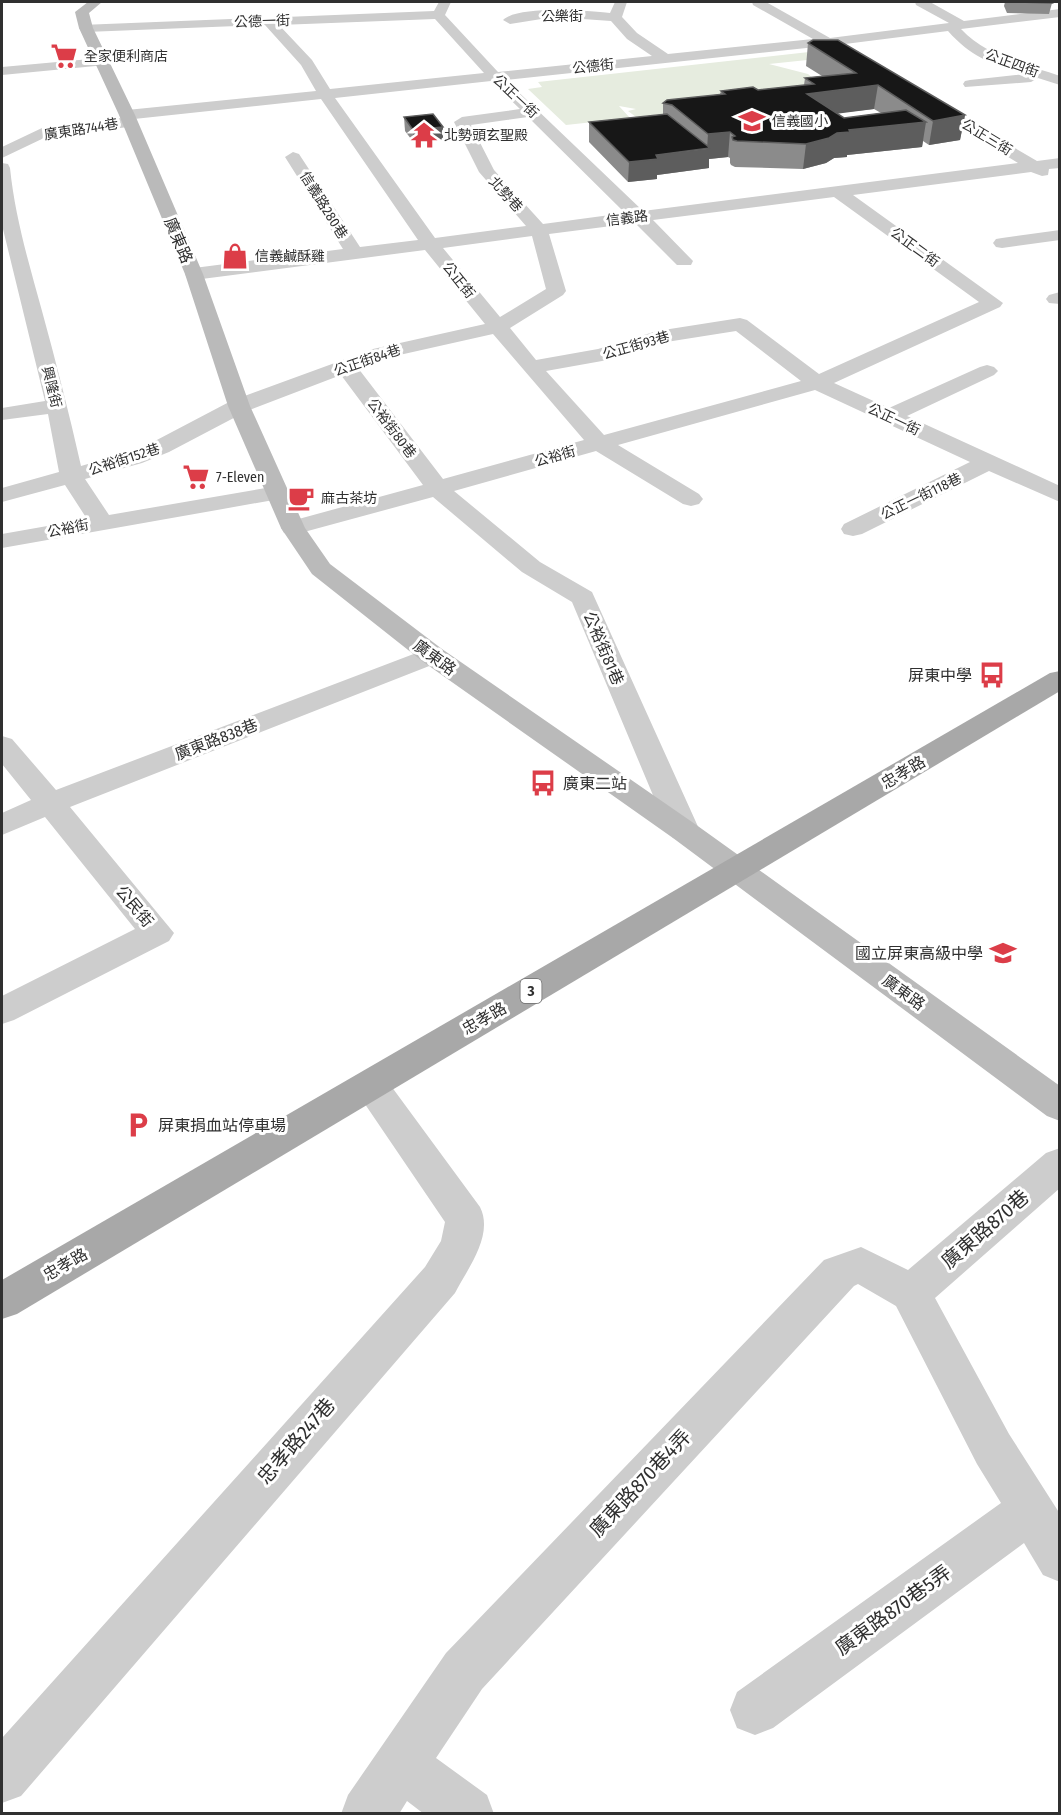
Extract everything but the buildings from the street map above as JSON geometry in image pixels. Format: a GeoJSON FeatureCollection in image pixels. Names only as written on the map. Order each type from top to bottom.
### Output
{"type":"FeatureCollection","features":[{"type":"Feature","properties":{"kind":"main road","name":"忠孝路"},"geometry":{"type":"LineString","coordinates":[[2,1302],[1059,679]]}},
{"type":"Feature","properties":{"kind":"street"},"geometry":{"type":"LineString","coordinates":[[86,28],[82,12],[96,2]]}},
{"type":"Feature","properties":{"kind":"street"},"geometry":{"type":"LineString","coordinates":[[621,2],[615,17],[632,36],[666,59]]}},
{"type":"Feature","properties":{"kind":"street"},"geometry":{"type":"LineString","coordinates":[[758,2],[847,54]]}},
{"type":"Feature","properties":{"kind":"street","name":"公正四街"},"geometry":{"type":"LineString","coordinates":[[921,2],[958,22],[952,27],[968,45],[988,57],[1054,78]]}},
{"type":"Feature","properties":{"kind":"street","name":"公德一街"},"geometry":{"type":"LineString","coordinates":[[86,28],[267,20],[441,8]]}},
{"type":"Feature","properties":{"kind":"street","name":"公正一街"},"geometry":{"type":"LineString","coordinates":[[441,8],[495,77],[641,216],[684,261]]}},
{"type":"Feature","properties":{"kind":"street","name":"公樂街"},"geometry":{"type":"LineString","coordinates":[[510,20],[554,13],[615,17]]}},
{"type":"Feature","properties":{"kind":"street","name":"公德街"},"geometry":{"type":"LineString","coordinates":[[127,118],[827,42],[1059,13]]}},
{"type":"Feature","properties":{"kind":"street","name":"公正街"},"geometry":{"type":"LineString","coordinates":[[267,20],[302,56],[326,96],[430,244],[531,367],[600,444],[691,499]]}},
{"type":"Feature","properties":{"kind":"street","name":"廣東路"},"geometry":{"type":"LineString","coordinates":[[86,28],[194,274],[239,406],[293,528],[321,569],[432,655],[684,831],[1059,1106]]}},
{"type":"Feature","properties":{"kind":"street"},"geometry":{"type":"LineString","coordinates":[[2,71],[101,62]]}},
{"type":"Feature","properties":{"kind":"street"},"geometry":{"type":"LineString","coordinates":[[970,84],[1054,78]]}},
{"type":"Feature","properties":{"kind":"street","name":"公正三街"},"geometry":{"type":"LineString","coordinates":[[916,95],[1035,166]]}},
{"type":"Feature","properties":{"kind":"street","name":"北勢巷"},"geometry":{"type":"LineString","coordinates":[[533,112],[462,122],[487,172],[539,230]]}},
{"type":"Feature","properties":{"kind":"street","name":"廣東路744巷"},"geometry":{"type":"LineString","coordinates":[[2,153],[42,133],[127,118]]}},
{"type":"Feature","properties":{"kind":"street","name":"信義路280巷"},"geometry":{"type":"LineString","coordinates":[[293,157],[355,254]]}},
{"type":"Feature","properties":{"kind":"street","name":"信義路"},"geometry":{"type":"LineString","coordinates":[[194,274],[1035,166],[1055,170]]}},
{"type":"Feature","properties":{"kind":"street"},"geometry":{"type":"LineString","coordinates":[[2,168],[8,247]]}},
{"type":"Feature","properties":{"kind":"street","name":"公正二街"},"geometry":{"type":"LineString","coordinates":[[837,191],[993,303]]}},
{"type":"Feature","properties":{"kind":"street","name":"公正街84巷"},"geometry":{"type":"LineString","coordinates":[[239,406],[380,353],[498,327],[556,291],[539,230]]}},
{"type":"Feature","properties":{"kind":"street"},"geometry":{"type":"LineString","coordinates":[[1002,243],[1059,235]]}},
{"type":"Feature","properties":{"kind":"street","name":"興隆街"},"geometry":{"type":"LineString","coordinates":[[8,247],[57,406],[71,475],[101,522]]}},
{"type":"Feature","properties":{"kind":"street","name":"公裕街"},"geometry":{"type":"LineString","coordinates":[[293,528],[817,383],[993,303]]}},
{"type":"Feature","properties":{"kind":"street","name":"公正一街"},"geometry":{"type":"LineString","coordinates":[[740,324],[817,383],[1059,495]]}},
{"type":"Feature","properties":{"kind":"street","name":"公正街93巷"},"geometry":{"type":"LineString","coordinates":[[531,367],[602,355],[657,337],[740,324]]}},
{"type":"Feature","properties":{"kind":"street","name":"公裕街80巷"},"geometry":{"type":"LineString","coordinates":[[345,367],[438,489]]}},
{"type":"Feature","properties":{"kind":"street"},"geometry":{"type":"LineString","coordinates":[[889,416],[987,372]]}},
{"type":"Feature","properties":{"kind":"street"},"geometry":{"type":"LineString","coordinates":[[2,414],[57,406]]}},
{"type":"Feature","properties":{"kind":"street","name":"公裕街152巷"},"geometry":{"type":"LineString","coordinates":[[2,495],[134,458],[161,447],[239,406]]}},
{"type":"Feature","properties":{"kind":"street","name":"公正一街118巷"},"geometry":{"type":"LineString","coordinates":[[853,529],[989,462]]}},
{"type":"Feature","properties":{"kind":"street","name":"公裕街81巷"},"geometry":{"type":"LineString","coordinates":[[438,489],[531,567],[583,598],[684,831]]}},
{"type":"Feature","properties":{"kind":"street","name":"公裕街"},"geometry":{"type":"LineString","coordinates":[[2,541],[277,493]]}},
{"type":"Feature","properties":{"kind":"street","name":"廣東路838巷"},"geometry":{"type":"LineString","coordinates":[[2,825],[48,804],[432,655]]}},
{"type":"Feature","properties":{"kind":"street","name":"公民街"},"geometry":{"type":"LineString","coordinates":[[2,745],[48,804],[157,933],[2,1011]]}},
{"type":"Feature","properties":{"kind":"street","name":"忠孝路247巷"},"geometry":{"type":"LineString","coordinates":[[2,1777],[440,1280],[460,1245],[466,1219],[370,1085]]}},
{"type":"Feature","properties":{"kind":"street","name":"廣東路870巷"},"geometry":{"type":"LineString","coordinates":[[911,1293],[1059,1164]]}},
{"type":"Feature","properties":{"kind":"street","name":"廣東路870巷4弄"},"geometry":{"type":"LineString","coordinates":[[367,1814],[465,1671],[839,1273],[861,1264],[911,1293]]}},
{"type":"Feature","properties":{"kind":"street"},"geometry":{"type":"LineString","coordinates":[[911,1293],[993,1449],[1059,1558]]}},
{"type":"Feature","properties":{"kind":"street","name":"廣東路870巷5弄"},"geometry":{"type":"LineString","coordinates":[[755,1710],[1030,1510]]}},
{"type":"Feature","properties":{"kind":"street"},"geometry":{"type":"LineString","coordinates":[[401,1764],[468,1814]]}},
{"type":"Feature","properties":{"kind":"shaded area"},"geometry":{"type":"Polygon","coordinates":[[[827,50],[836,57],[769,64],[808,74],[816,81],[846,94],[636,117],[628,111],[636,109],[619,106],[630,118],[566,125],[528,89],[542,87],[538,82],[827,50]]]}},
{"type":"Feature","properties":{"kind":"place","name":"全家便利商店"},"geometry":{"type":"Point","coordinates":[64,56]}},
{"type":"Feature","properties":{"kind":"place","name":"信義國小"},"geometry":{"type":"Point","coordinates":[752,121]}},
{"type":"Feature","properties":{"kind":"place","name":"北勢頭玄聖殿"},"geometry":{"type":"Point","coordinates":[424,135]}},
{"type":"Feature","properties":{"kind":"place","name":"信義鹹酥雞"},"geometry":{"type":"Point","coordinates":[235,256]}},
{"type":"Feature","properties":{"kind":"place","name":"7-Eleven"},"geometry":{"type":"Point","coordinates":[196,477]}},
{"type":"Feature","properties":{"kind":"place","name":"麻古茶坊"},"geometry":{"type":"Point","coordinates":[301,498]}},
{"type":"Feature","properties":{"kind":"place","name":"屏東中學"},"geometry":{"type":"Point","coordinates":[992,675]}},
{"type":"Feature","properties":{"kind":"place","name":"廣東二站"},"geometry":{"type":"Point","coordinates":[543,783]}},
{"type":"Feature","properties":{"kind":"place","name":"國立屏東高級中學"},"geometry":{"type":"Point","coordinates":[1003,953]}},
{"type":"Feature","properties":{"kind":"place","name":"屏東捐血站停車場"},"geometry":{"type":"Point","coordinates":[138,1125]}}]}
